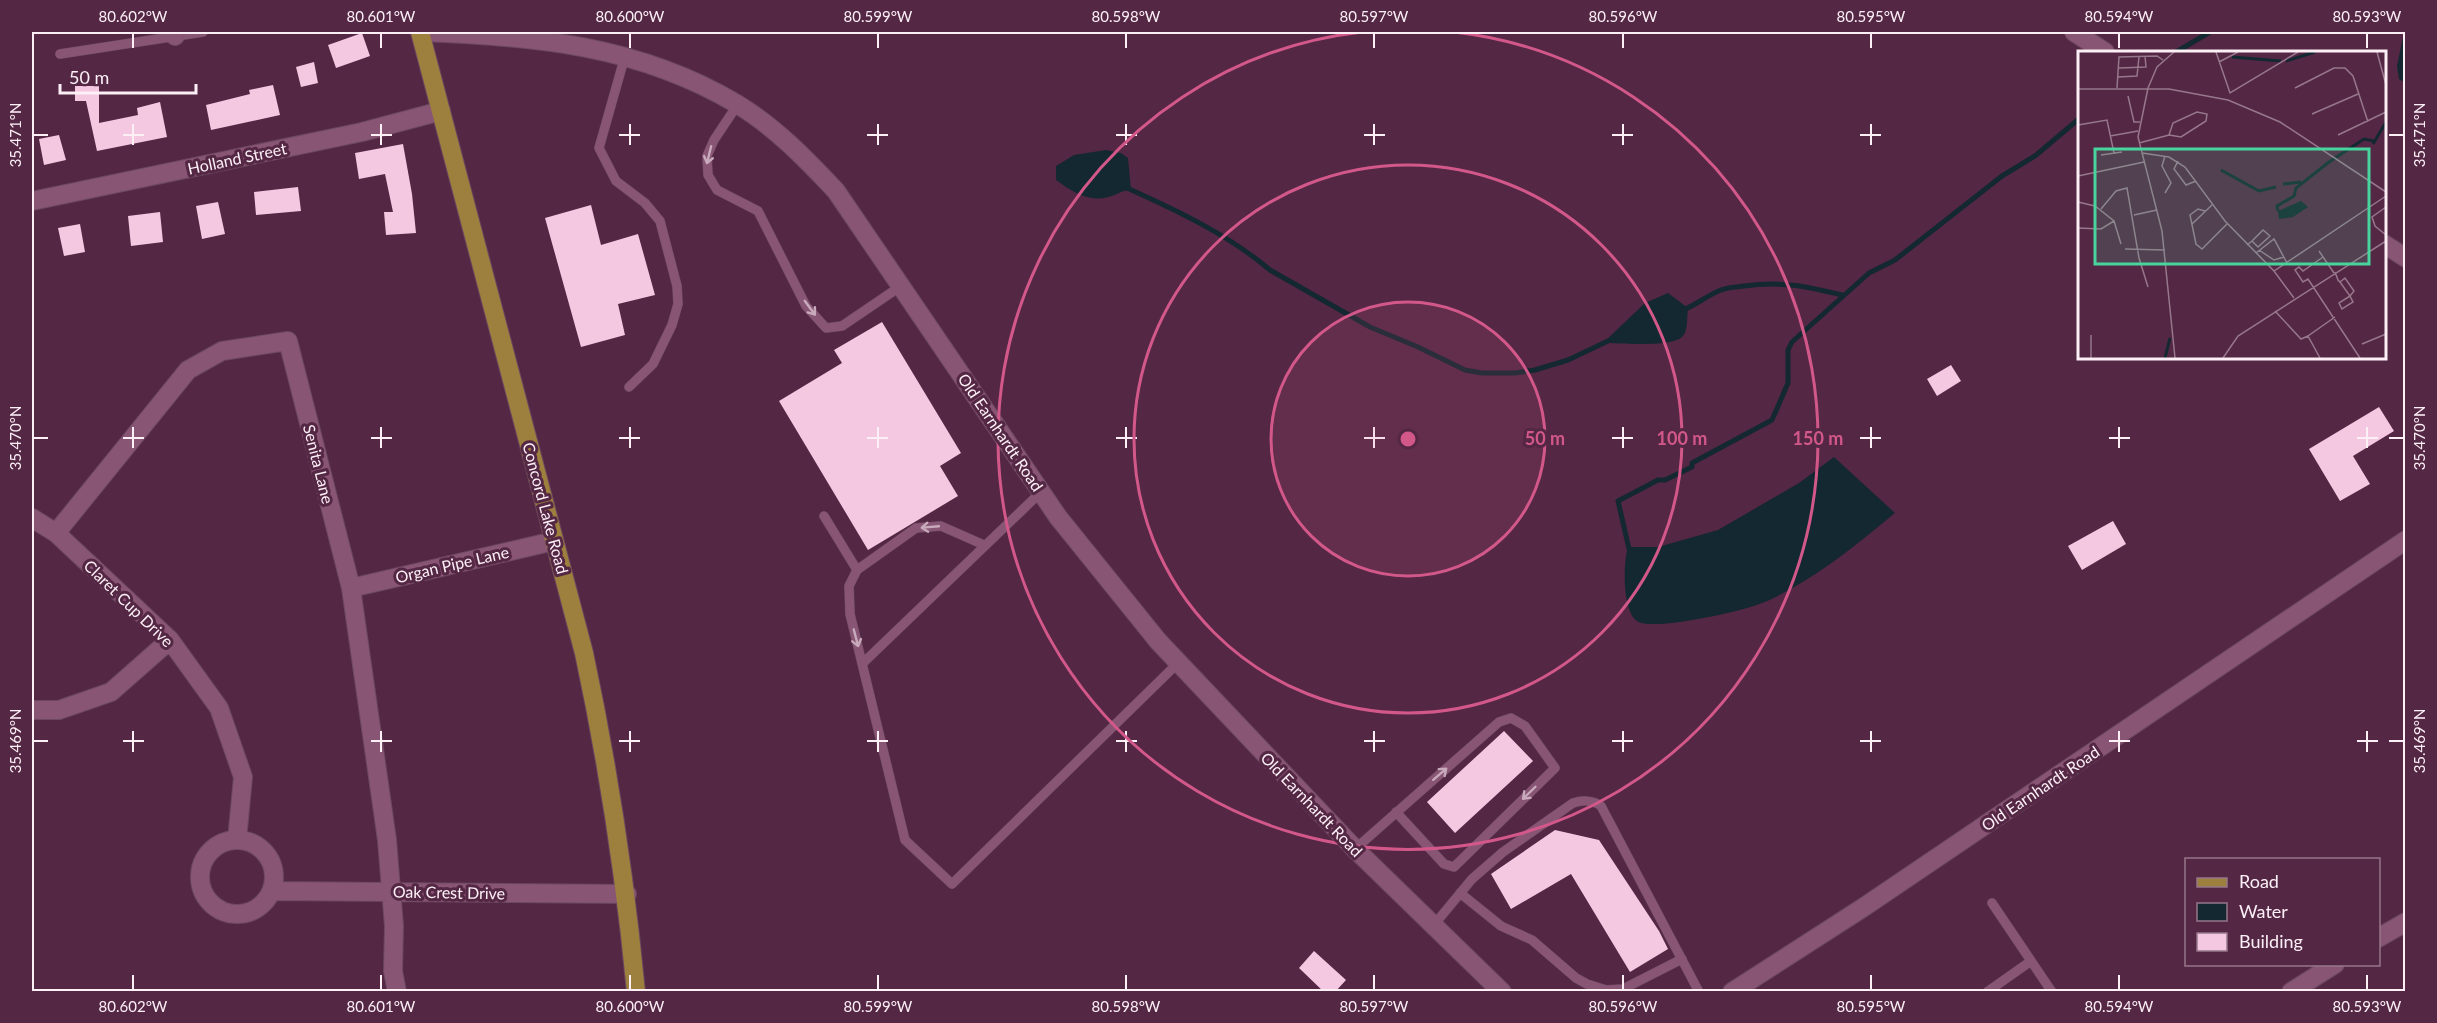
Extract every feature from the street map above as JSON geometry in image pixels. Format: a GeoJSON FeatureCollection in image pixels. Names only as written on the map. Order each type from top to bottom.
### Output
{"type":"FeatureCollection","features":[{"type":"Feature","properties":{"kind":"main road","name":"Concord Lake Road"},"geometry":{"type":"LineString","coordinates":[[421,32],[584,653],[601,731],[627,894],[636,992]]}},
{"type":"Feature","properties":{"kind":"street","name":"Old Earnhardt Road"},"geometry":{"type":"LineString","coordinates":[[421,32],[486,34],[543,40],[604,50],[625,56],[664,68],[738,104],[783,138],[836,191],[1058,517],[1151,632],[1355,849],[1502,992]]}},
{"type":"Feature","properties":{"kind":"street"},"geometry":{"type":"LineString","coordinates":[[2074,32],[2103,51]]}},
{"type":"Feature","properties":{"kind":"street","name":"Holland Street"},"geometry":{"type":"LineString","coordinates":[[32,201],[362,132],[441,111]]}},
{"type":"Feature","properties":{"kind":"street"},"geometry":{"type":"LineString","coordinates":[[2386,245],[2406,258]]}},
{"type":"Feature","properties":{"kind":"street","name":"Senita Lane"},"geometry":{"type":"LineString","coordinates":[[56,533],[188,370],[222,351],[288,341],[351,588],[386,829],[394,926],[393,971],[397,992]]}},
{"type":"Feature","properties":{"kind":"street","name":"Claret Cup Drive"},"geometry":{"type":"LineString","coordinates":[[32,518],[56,533],[170,640],[219,708],[243,777],[237,840]]}},
{"type":"Feature","properties":{"kind":"street","name":"Old Earnhardt Road"},"geometry":{"type":"LineString","coordinates":[[1732,992],[1864,907],[2406,540]]}},
{"type":"Feature","properties":{"kind":"street","name":"Organ Pipe Lane"},"geometry":{"type":"LineString","coordinates":[[351,588],[554,541]]}},
{"type":"Feature","properties":{"kind":"street"},"geometry":{"type":"LineString","coordinates":[[32,710],[59,710],[111,692],[170,640]]}},
{"type":"Feature","properties":{"kind":"street"},"geometry":{"type":"LineString","coordinates":[[237,840],[256,845],[266,854],[272,865],[274,878],[272,891],[265,902],[255,910],[244,914],[221,911],[211,905],[200,884],[199,873],[209,852],[218,844],[237,840]]}},
{"type":"Feature","properties":{"kind":"street","name":"Oak Crest Drive"},"geometry":{"type":"LineString","coordinates":[[272,891],[627,894]]}},
{"type":"Feature","properties":{"kind":"street"},"geometry":{"type":"LineString","coordinates":[[2380,937],[2406,922]]}},
{"type":"Feature","properties":{"kind":"street"},"geometry":{"type":"LineString","coordinates":[[2291,992],[2332,966]]}},
{"type":"Feature","properties":{"kind":"lane"},"geometry":{"type":"LineString","coordinates":[[60,54],[174,34],[203,32]]}},
{"type":"Feature","properties":{"kind":"lane"},"geometry":{"type":"LineString","coordinates":[[625,56],[598,148],[616,181],[645,202],[660,221],[677,286],[678,304],[672,324],[653,364],[628,387]]}},
{"type":"Feature","properties":{"kind":"lane"},"geometry":{"type":"LineString","coordinates":[[738,104],[706,156],[708,175],[717,190],[758,211],[806,306],[814,315],[826,328],[842,326],[901,286]]}},
{"type":"Feature","properties":{"kind":"lane"},"geometry":{"type":"LineString","coordinates":[[863,663],[1041,492]]}},
{"type":"Feature","properties":{"kind":"lane"},"geometry":{"type":"LineString","coordinates":[[824,516],[857,570]]}},
{"type":"Feature","properties":{"kind":"lane"},"geometry":{"type":"LineString","coordinates":[[984,545],[941,526],[916,528],[857,570],[849,586],[850,614],[905,840],[952,884],[1178,663]]}},
{"type":"Feature","properties":{"kind":"lane"},"geometry":{"type":"LineString","coordinates":[[1355,849],[1396,812],[1499,722],[1511,718],[1525,726],[1555,768],[1454,867],[1444,864],[1396,812]]}},
{"type":"Feature","properties":{"kind":"lane"},"geometry":{"type":"LineString","coordinates":[[1433,926],[1472,879],[1503,852],[1573,803],[1596,802],[1601,806],[1699,992]]}},
{"type":"Feature","properties":{"kind":"lane"},"geometry":{"type":"LineString","coordinates":[[1460,893],[1501,926],[1532,940],[1570,974],[1587,984],[1606,990],[1623,989],[1682,959]]}},
{"type":"Feature","properties":{"kind":"lane"},"geometry":{"type":"LineString","coordinates":[[1992,903],[2052,992]]}},
{"type":"Feature","properties":{"kind":"lane"},"geometry":{"type":"LineString","coordinates":[[1987,992],[2031,961]]}},
{"type":"Feature","properties":{"kind":"water"},"geometry":{"type":"Polygon","coordinates":[[[2404,32],[2406,32],[2405,83],[2399,79],[2397,66],[2404,32]]]}},
{"type":"Feature","properties":{"kind":"water"},"geometry":{"type":"Polygon","coordinates":[[[1106,150],[1121,153],[1128,158],[1131,190],[1108,197],[1090,198],[1072,191],[1056,180],[1056,166],[1074,155],[1106,150]]]}},
{"type":"Feature","properties":{"kind":"water"},"geometry":{"type":"Polygon","coordinates":[[[1668,293],[1688,308],[1687,327],[1683,336],[1677,340],[1658,343],[1603,343],[1645,303],[1668,293]]]}},
{"type":"Feature","properties":{"kind":"water"},"geometry":{"type":"Polygon","coordinates":[[[1834,457],[1895,513],[1829,564],[1801,583],[1765,602],[1718,615],[1660,624],[1646,624],[1637,621],[1632,616],[1625,586],[1628,547],[1658,547],[1718,530],[1799,483],[1834,457]]]}},
{"type":"Feature","properties":{"kind":"building"},"geometry":{"type":"Polygon","coordinates":[[[362,33],[370,56],[336,68],[328,45],[362,33]]]}},
{"type":"Feature","properties":{"kind":"building"},"geometry":{"type":"Polygon","coordinates":[[[314,62],[318,83],[301,87],[296,67],[314,62]]]}},
{"type":"Feature","properties":{"kind":"building"},"geometry":{"type":"Polygon","coordinates":[[[273,85],[280,115],[211,130],[206,105],[250,94],[249,90],[273,85]]]}},
{"type":"Feature","properties":{"kind":"building"},"geometry":{"type":"Polygon","coordinates":[[[75,86],[99,86],[99,123],[138,115],[137,108],[160,102],[167,137],[97,151],[86,101],[75,101],[75,86]]]}},
{"type":"Feature","properties":{"kind":"building"},"geometry":{"type":"Polygon","coordinates":[[[59,135],[66,160],[44,165],[39,139],[59,135]]]}},
{"type":"Feature","properties":{"kind":"building"},"geometry":{"type":"Polygon","coordinates":[[[403,144],[416,233],[386,235],[384,212],[393,212],[385,174],[359,179],[355,153],[403,144]]]}},
{"type":"Feature","properties":{"kind":"building"},"geometry":{"type":"Polygon","coordinates":[[[298,187],[301,211],[256,215],[254,192],[298,187]]]}},
{"type":"Feature","properties":{"kind":"building"},"geometry":{"type":"Polygon","coordinates":[[[218,202],[225,234],[202,239],[196,206],[218,202]]]}},
{"type":"Feature","properties":{"kind":"building"},"geometry":{"type":"Polygon","coordinates":[[[591,205],[601,245],[638,234],[655,295],[618,304],[625,335],[581,347],[545,218],[591,205]]]}},
{"type":"Feature","properties":{"kind":"building"},"geometry":{"type":"Polygon","coordinates":[[[160,212],[163,242],[131,246],[128,216],[160,212]]]}},
{"type":"Feature","properties":{"kind":"building"},"geometry":{"type":"Polygon","coordinates":[[[80,224],[85,252],[64,256],[58,228],[80,224]]]}},
{"type":"Feature","properties":{"kind":"building"},"geometry":{"type":"Polygon","coordinates":[[[882,322],[961,453],[940,466],[958,496],[868,550],[779,401],[842,363],[834,350],[882,322]]]}},
{"type":"Feature","properties":{"kind":"building"},"geometry":{"type":"Polygon","coordinates":[[[1951,365],[1961,381],[1937,396],[1927,379],[1951,365]]]}},
{"type":"Feature","properties":{"kind":"building"},"geometry":{"type":"Polygon","coordinates":[[[2379,407],[2394,431],[2353,456],[2370,484],[2340,501],[2309,449],[2379,407]]]}},
{"type":"Feature","properties":{"kind":"building"},"geometry":{"type":"Polygon","coordinates":[[[2113,521],[2126,544],[2082,570],[2068,546],[2113,521]]]}},
{"type":"Feature","properties":{"kind":"building"},"geometry":{"type":"Polygon","coordinates":[[[1504,731],[1533,761],[1455,833],[1427,802],[1504,731]]]}},
{"type":"Feature","properties":{"kind":"building"},"geometry":{"type":"Polygon","coordinates":[[[1555,830],[1599,840],[1659,931],[1668,949],[1630,972],[1571,874],[1511,909],[1491,874],[1555,830]]]}},
{"type":"Feature","properties":{"kind":"building"},"geometry":{"type":"Polygon","coordinates":[[[1314,951],[1346,980],[1335,992],[1324,992],[1299,968],[1314,951]]]}},
{"type":"Feature","properties":{"kind":"waterway"},"geometry":{"type":"LineString","coordinates":[[2178,51],[2210,32]]}},
{"type":"Feature","properties":{"kind":"waterway"},"geometry":{"type":"LineString","coordinates":[[1630,553],[1618,501],[1658,480],[1665,480],[1692,467],[1692,463],[1772,420],[1788,383],[1788,350],[1792,342],[1869,273],[1895,260],[2002,176],[2035,156],[2078,120]]}},
{"type":"Feature","properties":{"kind":"waterway"},"geometry":{"type":"LineString","coordinates":[[1127,188],[1220,234],[1270,270],[1370,327],[1465,370],[1482,373],[1515,373],[1535,370],[1568,360],[1608,341]]}},
{"type":"Feature","properties":{"kind":"waterway"},"geometry":{"type":"LineString","coordinates":[[1683,310],[1732,287],[1793,285],[1842,295]]}}]}
